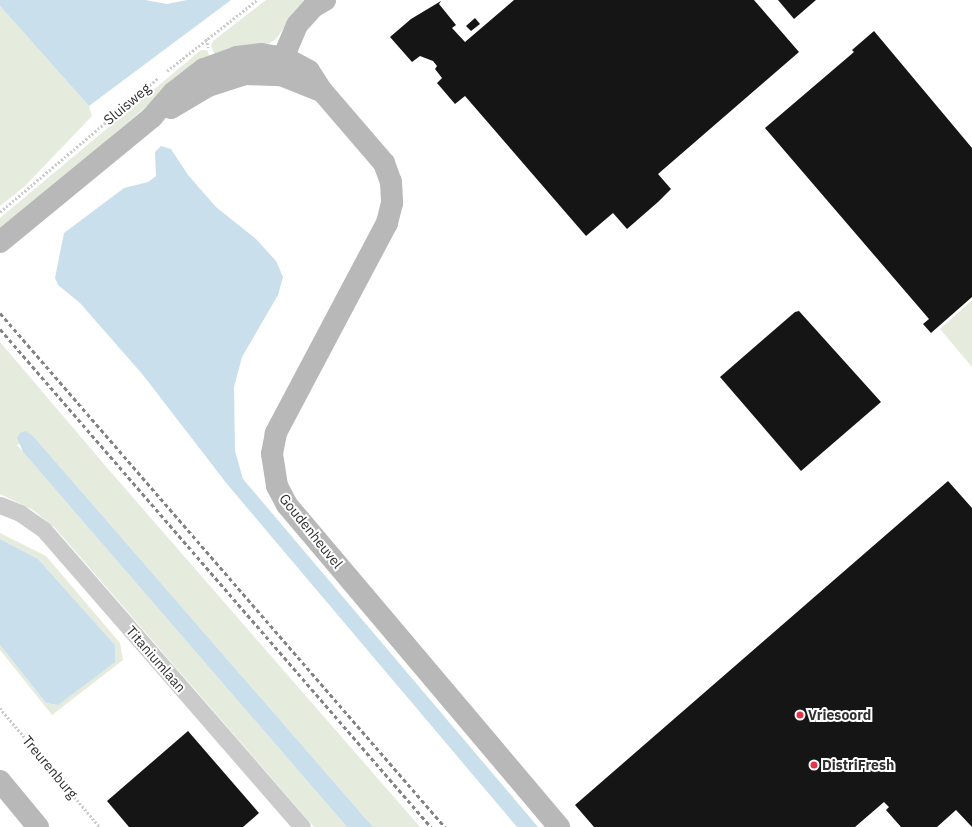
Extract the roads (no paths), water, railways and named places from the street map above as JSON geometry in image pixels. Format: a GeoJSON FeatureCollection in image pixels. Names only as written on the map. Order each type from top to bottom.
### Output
{"type":"FeatureCollection","features":[{"type":"Feature","properties":{"kind":"street"},"geometry":{"type":"LineString","coordinates":[[283,66],[290,39],[300,20],[324,0]]}},
{"type":"Feature","properties":{"kind":"street","name":"Goudenheuvel"},"geometry":{"type":"LineString","coordinates":[[283,66],[309,71],[322,91],[384,163],[391,182],[392,203],[387,223],[276,433],[272,454],[277,486],[291,510],[559,827]]}},
{"type":"Feature","properties":{"kind":"street","name":"Sluisweg"},"geometry":{"type":"LineString","coordinates":[[0,242],[152,117],[222,80],[283,66]]}},
{"type":"Feature","properties":{"kind":"street","name":"Titaniumlaan"},"geometry":{"type":"LineString","coordinates":[[0,505],[20,514],[44,530],[302,827]]}},
{"type":"Feature","properties":{"kind":"street"},"geometry":{"type":"LineString","coordinates":[[0,781],[38,827]]}},
{"type":"Feature","properties":{"kind":"water"},"geometry":{"type":"Polygon","coordinates":[[[0,0],[145,0],[167,4],[187,0],[231,0],[89,106],[0,6],[0,0]]]}},
{"type":"Feature","properties":{"kind":"water"},"geometry":{"type":"Polygon","coordinates":[[[161,146],[171,149],[188,175],[216,207],[256,239],[276,261],[283,277],[278,295],[242,357],[234,387],[235,451],[243,479],[538,827],[517,827],[227,484],[143,375],[80,303],[58,285],[55,278],[64,233],[124,188],[148,182],[156,176],[155,152],[161,146]]]}},
{"type":"Feature","properties":{"kind":"water"},"geometry":{"type":"Polygon","coordinates":[[[26,431],[34,437],[373,827],[347,827],[23,452],[17,438],[20,433],[26,431]]]}},
{"type":"Feature","properties":{"kind":"water"},"geometry":{"type":"Polygon","coordinates":[[[0,539],[38,559],[115,645],[115,662],[58,705],[46,703],[0,645],[0,539]]]}},
{"type":"Feature","properties":{"kind":"railway"},"geometry":{"type":"LineString","coordinates":[[0,313],[445,827]]}},
{"type":"Feature","properties":{"kind":"railway"},"geometry":{"type":"LineString","coordinates":[[0,329],[431,827]]}},
{"type":"Feature","properties":{"kind":"place","name":"Vriesoord"},"geometry":{"type":"Point","coordinates":[800,715]}},
{"type":"Feature","properties":{"kind":"place","name":"DistriFresh"},"geometry":{"type":"Point","coordinates":[814,765]}}]}
